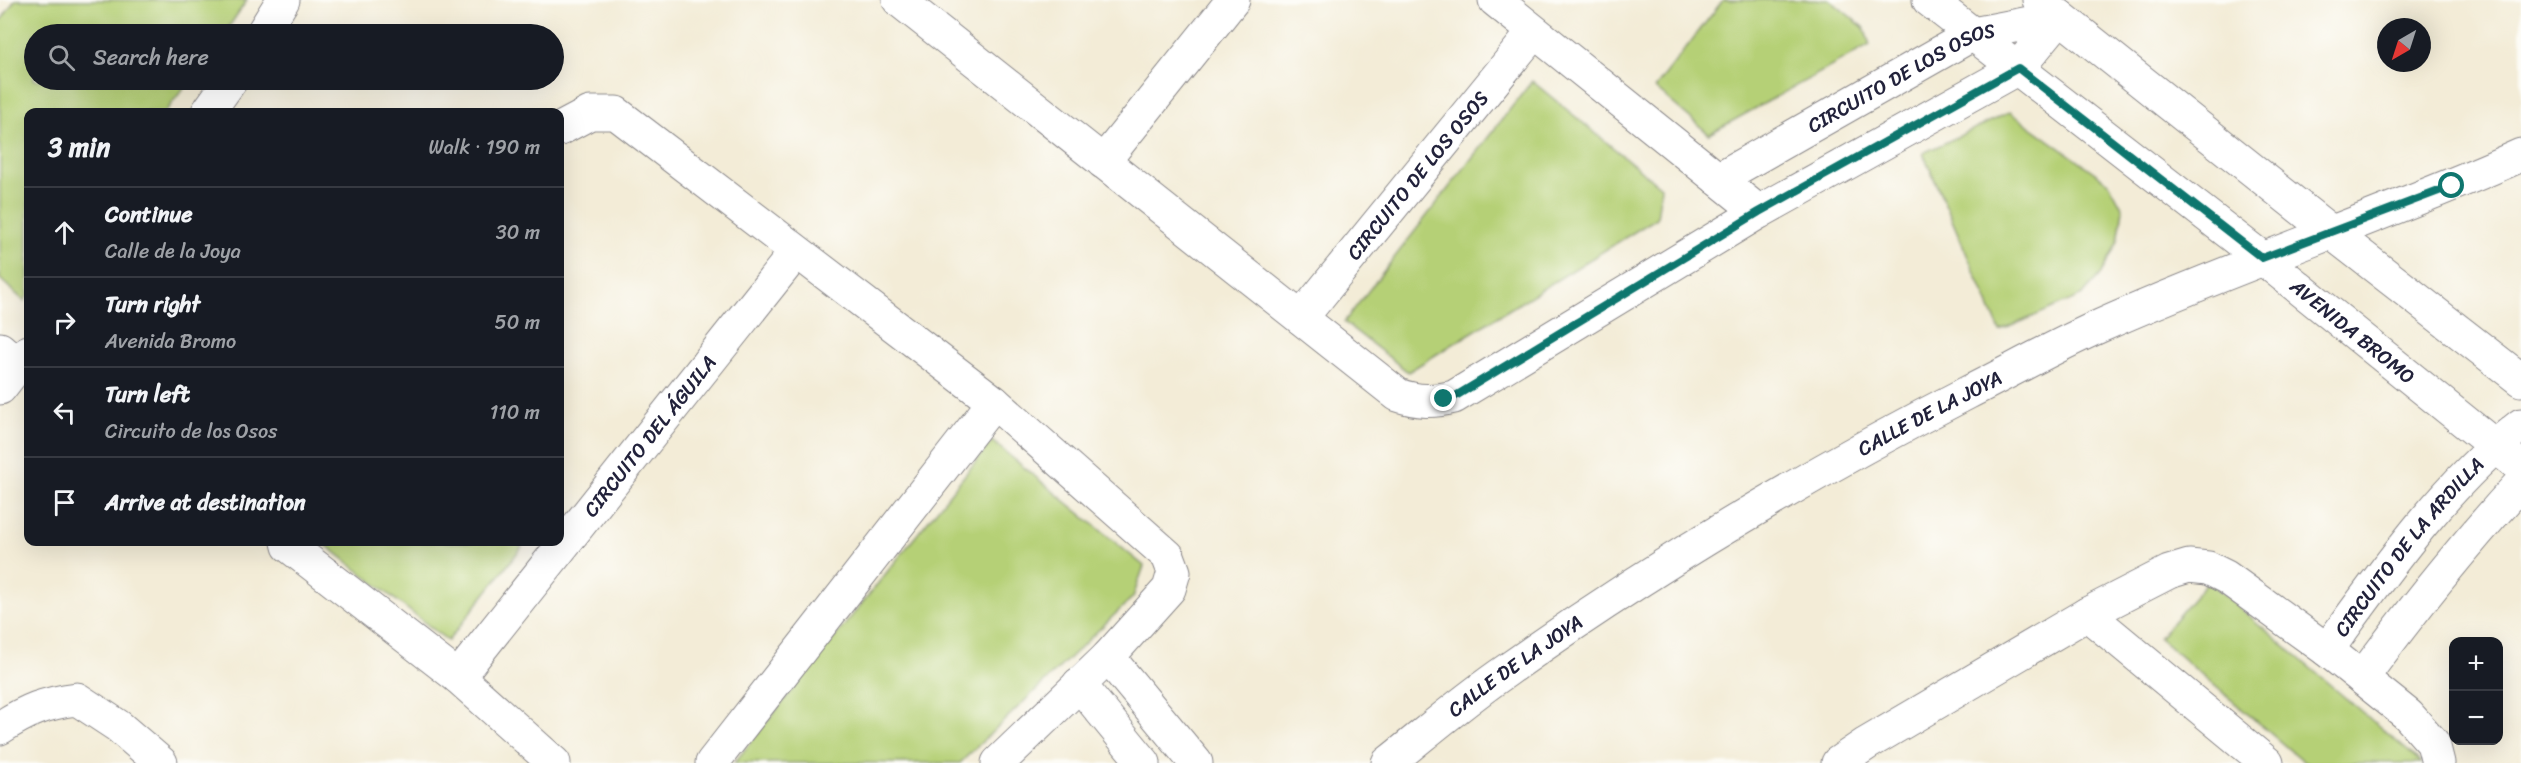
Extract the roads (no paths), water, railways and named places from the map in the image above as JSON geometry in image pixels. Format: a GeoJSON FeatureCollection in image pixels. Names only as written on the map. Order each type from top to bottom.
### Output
{"type":"FeatureCollection","features":[{"type":"Feature","properties":{"kind":"street"},"geometry":{"type":"LineString","coordinates":[[268,24],[283,0]]}},
{"type":"Feature","properties":{"kind":"street"},"geometry":{"type":"LineString","coordinates":[[1103,162],[1233,0]]}},
{"type":"Feature","properties":{"kind":"street"},"geometry":{"type":"LineString","coordinates":[[1495,0],[1759,212]]}},
{"type":"Feature","properties":{"kind":"street","name":"AVENIDA BROMO"},"geometry":{"type":"LineString","coordinates":[[1929,0],[2262,258],[2521,467]]}},
{"type":"Feature","properties":{"kind":"street","name":"CIRCUITO DE LOS OSOS"},"geometry":{"type":"LineString","coordinates":[[907,3],[1103,162],[1398,395],[1414,400],[1429,401],[1454,397],[1759,212],[2018,68],[2050,8]]}},
{"type":"Feature","properties":{"kind":"street"},"geometry":{"type":"LineString","coordinates":[[2050,8],[2521,380]]}},
{"type":"Feature","properties":{"kind":"street","name":"CIRCUITO DE LOS OSOS"},"geometry":{"type":"LineString","coordinates":[[1718,179],[1973,34],[2050,8]]}},
{"type":"Feature","properties":{"kind":"street","name":"CIRCUITO DE LOS OSOS"},"geometry":{"type":"LineString","coordinates":[[1301,318],[1534,32]]}},
{"type":"Feature","properties":{"kind":"street"},"geometry":{"type":"LineString","coordinates":[[211,108],[224,90]]}},
{"type":"Feature","properties":{"kind":"street"},"geometry":{"type":"LineString","coordinates":[[564,127],[590,113],[616,113],[994,402],[1168,556],[1174,572],[1169,589],[1108,657],[998,763]]}},
{"type":"Feature","properties":{"kind":"street","name":"CALLE DE LA JOYA"},"geometry":{"type":"LineString","coordinates":[[1388,763],[1503,673],[1669,561],[1752,510],[1910,422],[2098,326],[2262,258],[2452,186],[2521,155]]}},
{"type":"Feature","properties":{"kind":"street","name":"CIRCUITO DEL ÁGUILA"},"geometry":{"type":"LineString","coordinates":[[564,544],[796,252]]}},
{"type":"Feature","properties":{"kind":"street"},"geometry":{"type":"LineString","coordinates":[[712,763],[994,402]]}},
{"type":"Feature","properties":{"kind":"street","name":"CIRCUITO DE LA ARDILLA"},"geometry":{"type":"LineString","coordinates":[[2327,650],[2379,579],[2421,528],[2494,446],[2521,425]]}},
{"type":"Feature","properties":{"kind":"street","name":"CIRCUITO DE LA ARDILLA"},"geometry":{"type":"LineString","coordinates":[[2362,678],[2428,590],[2521,483]]}},
{"type":"Feature","properties":{"kind":"street"},"geometry":{"type":"LineString","coordinates":[[289,546],[458,677],[554,763]]}},
{"type":"Feature","properties":{"kind":"street","name":"CIRCUITO DEL ÁGUILA"},"geometry":{"type":"LineString","coordinates":[[458,677],[562,546]]}},
{"type":"Feature","properties":{"kind":"street","name":"CIRCUITO DE LA ARDILLA"},"geometry":{"type":"LineString","coordinates":[[1838,763],[1877,753],[2088,614],[2169,572],[2189,566],[2208,568],[2226,578],[2327,650],[2408,715],[2433,743],[2438,763]]}},
{"type":"Feature","properties":{"kind":"street"},"geometry":{"type":"LineString","coordinates":[[2088,614],[2267,763]]}},
{"type":"Feature","properties":{"kind":"street"},"geometry":{"type":"LineString","coordinates":[[1108,657],[1196,763]]}},
{"type":"Feature","properties":{"kind":"street"},"geometry":{"type":"LineString","coordinates":[[1079,684],[1144,763]]}},
{"type":"Feature","properties":{"kind":"street"},"geometry":{"type":"LineString","coordinates":[[0,728],[20,714],[48,703],[77,699],[118,726],[161,763]]}}]}
